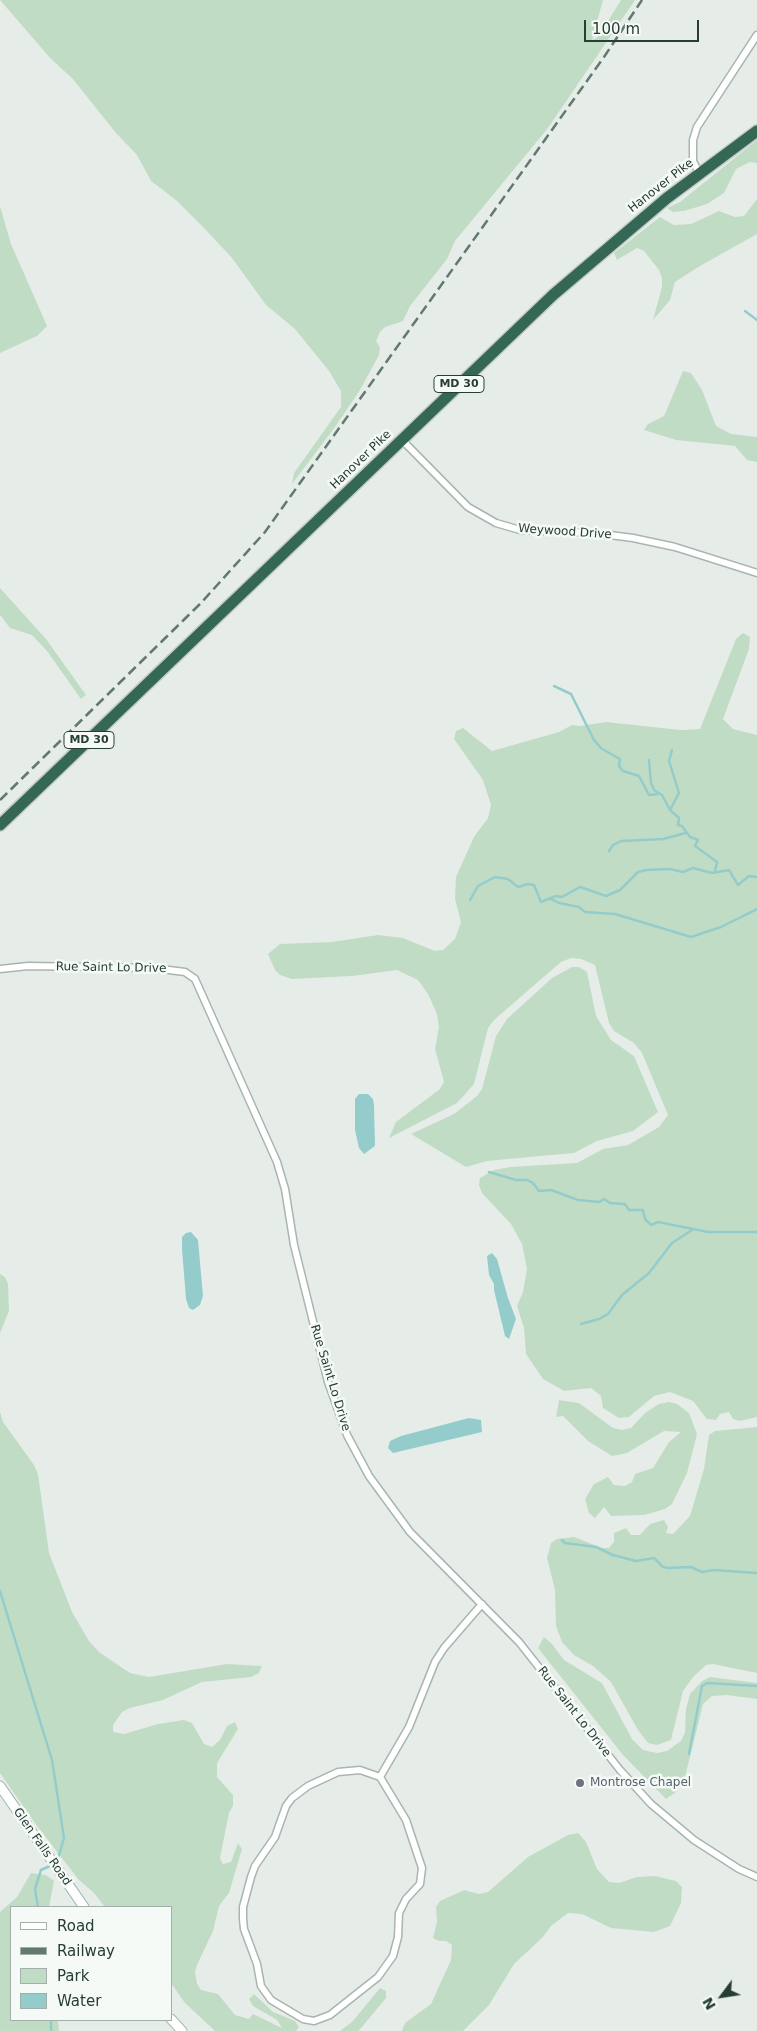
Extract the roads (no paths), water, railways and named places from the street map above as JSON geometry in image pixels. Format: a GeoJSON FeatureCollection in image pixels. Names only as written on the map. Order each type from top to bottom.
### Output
{"type":"FeatureCollection","features":[{"type":"Feature","properties":{"kind":"highway","name":"Hanover Pike"},"geometry":{"type":"LineString","coordinates":[[0,825],[587,264],[699,173],[757,131]]}},
{"type":"Feature","properties":{"kind":"street"},"geometry":{"type":"LineString","coordinates":[[699,173],[693,161],[693,140],[697,128],[757,35]]}},
{"type":"Feature","properties":{"kind":"street","name":"Weywood Drive"},"geometry":{"type":"LineString","coordinates":[[402,440],[468,507],[496,523],[520,530],[633,538],[675,547],[757,573]]}},
{"type":"Feature","properties":{"kind":"street","name":"Rue Saint Lo Drive"},"geometry":{"type":"LineString","coordinates":[[0,963],[11,966],[153,968],[185,972],[195,979],[280,1168],[289,1225],[328,1382],[346,1435],[369,1476],[410,1532],[519,1642],[620,1770],[652,1804],[694,1840],[738,1869],[757,1877]]}},
{"type":"Feature","properties":{"kind":"street","name":"Rue Saint Lo Drive"},"geometry":{"type":"LineString","coordinates":[[0,969],[11,966]]}},
{"type":"Feature","properties":{"kind":"street"},"geometry":{"type":"LineString","coordinates":[[380,1777],[409,1727],[435,1662],[444,1648],[482,1604]]}},
{"type":"Feature","properties":{"kind":"street"},"geometry":{"type":"LineString","coordinates":[[360,1770],[380,1777],[406,1820],[422,1868],[422,1878],[415,1891],[402,1905],[399,1914],[398,1937],[393,1956],[378,1977],[330,2015],[314,2021],[303,2019],[271,2000],[261,1986],[257,1964],[244,1929],[243,1919],[243,1907],[251,1877],[255,1866],[275,1837],[286,1806],[292,1798],[308,1786],[338,1772],[360,1770]]}},
{"type":"Feature","properties":{"kind":"street","name":"Glen Falls Road"},"geometry":{"type":"LineString","coordinates":[[0,1786],[83,1906]]}},
{"type":"Feature","properties":{"kind":"street"},"geometry":{"type":"LineString","coordinates":[[172,2020],[182,2031]]}},
{"type":"Feature","properties":{"kind":"water"},"geometry":{"type":"Polygon","coordinates":[[[359,1094],[368,1094],[373,1099],[374,1105],[375,1146],[364,1154],[359,1148],[355,1130],[355,1099],[359,1094]]]}},
{"type":"Feature","properties":{"kind":"water"},"geometry":{"type":"Polygon","coordinates":[[[191,1232],[198,1240],[203,1296],[200,1305],[193,1310],[189,1308],[186,1299],[182,1249],[182,1237],[186,1233],[191,1232]]]}},
{"type":"Feature","properties":{"kind":"water"},"geometry":{"type":"Polygon","coordinates":[[[492,1253],[497,1259],[516,1319],[509,1339],[505,1336],[494,1284],[489,1275],[487,1256],[492,1253]]]}},
{"type":"Feature","properties":{"kind":"water"},"geometry":{"type":"Polygon","coordinates":[[[469,1418],[481,1420],[482,1432],[393,1453],[388,1448],[390,1441],[401,1436],[469,1418]]]}},
{"type":"Feature","properties":{"kind":"waterway"},"geometry":{"type":"LineString","coordinates":[[745,311],[757,320]]}},
{"type":"Feature","properties":{"kind":"waterway"},"geometry":{"type":"LineString","coordinates":[[554,686],[571,694],[594,740],[602,749],[620,759],[619,766],[623,771],[639,776],[649,795],[658,794]]}},
{"type":"Feature","properties":{"kind":"waterway"},"geometry":{"type":"LineString","coordinates":[[670,810],[679,793],[669,761],[672,750]]}},
{"type":"Feature","properties":{"kind":"waterway"},"geometry":{"type":"LineString","coordinates":[[649,760],[651,783],[654,790],[662,795],[670,810],[679,818],[678,825],[682,826],[690,837],[698,840],[695,846],[717,862],[715,871]]}},
{"type":"Feature","properties":{"kind":"waterway"},"geometry":{"type":"LineString","coordinates":[[609,851],[613,845],[621,841],[663,839],[686,833]]}},
{"type":"Feature","properties":{"kind":"waterway"},"geometry":{"type":"LineString","coordinates":[[470,900],[478,886],[495,877],[508,879],[518,887],[528,884],[534,885],[541,902],[556,896],[562,897],[580,887],[606,896],[620,890],[638,872],[646,870],[670,869],[683,872],[693,868],[712,873],[729,870],[738,885],[749,876],[757,877]]}},
{"type":"Feature","properties":{"kind":"waterway"},"geometry":{"type":"LineString","coordinates":[[551,899],[559,903],[579,907],[585,912],[615,914],[691,937],[721,927],[757,909]]}},
{"type":"Feature","properties":{"kind":"waterway"},"geometry":{"type":"LineString","coordinates":[[489,1172],[516,1180],[527,1180],[533,1183],[539,1191],[551,1190],[578,1200],[599,1202],[604,1199],[610,1203],[625,1204],[629,1210],[643,1210],[645,1219],[651,1225],[658,1222],[708,1232],[757,1232]]}},
{"type":"Feature","properties":{"kind":"waterway"},"geometry":{"type":"LineString","coordinates":[[581,1324],[599,1319],[608,1314],[622,1295],[649,1273],[672,1243],[692,1230]]}},
{"type":"Feature","properties":{"kind":"waterway"},"geometry":{"type":"LineString","coordinates":[[562,1540],[565,1543],[596,1547],[613,1555],[636,1561],[654,1558],[663,1567],[668,1568],[691,1567],[702,1572],[714,1570],[757,1573]]}},
{"type":"Feature","properties":{"kind":"waterway"},"geometry":{"type":"LineString","coordinates":[[0,1591],[52,1760],[64,1838],[57,1862]]}},
{"type":"Feature","properties":{"kind":"waterway"},"geometry":{"type":"LineString","coordinates":[[689,1754],[702,1686],[707,1683],[757,1686]]}},
{"type":"Feature","properties":{"kind":"waterway"},"geometry":{"type":"LineString","coordinates":[[38,1906],[35,1889],[41,1870],[52,1865]]}},
{"type":"Feature","properties":{"kind":"waterway"},"geometry":{"type":"LineString","coordinates":[[51,2021],[51,2031]]}},
{"type":"Feature","properties":{"kind":"railway"},"geometry":{"type":"LineString","coordinates":[[0,800],[201,603],[265,532],[604,57],[642,0]]}},
{"type":"Feature","properties":{"kind":"place","name":"Montrose Chapel"},"geometry":{"type":"Point","coordinates":[580,1783]}}]}
